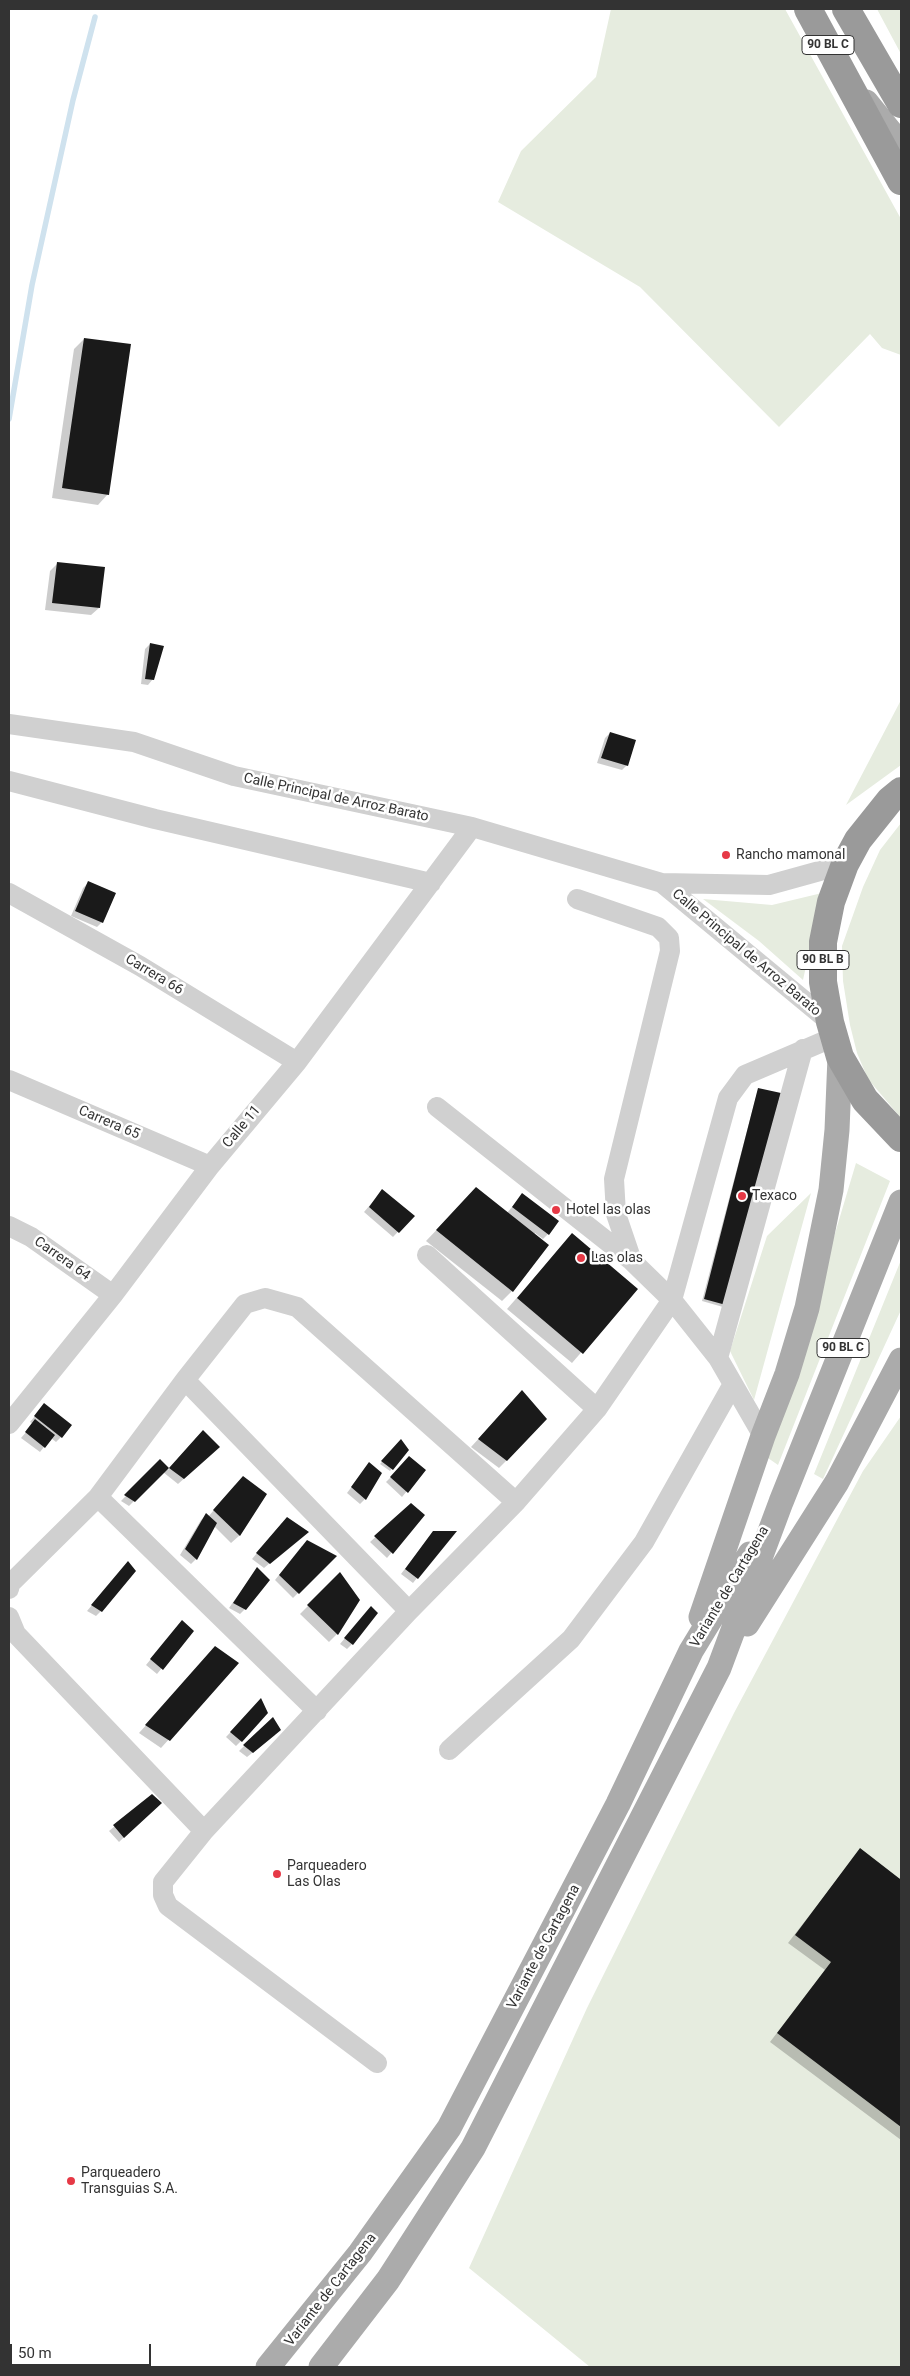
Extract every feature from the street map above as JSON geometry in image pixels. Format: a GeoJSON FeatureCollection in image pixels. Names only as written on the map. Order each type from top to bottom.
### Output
{"type":"FeatureCollection","features":[{"type":"Feature","properties":{"kind":"highway","name":"90 BL C"},"geometry":{"type":"LineString","coordinates":[[808,9],[848,81]]}},
{"type":"Feature","properties":{"kind":"highway","name":"90 BL C"},"geometry":{"type":"LineString","coordinates":[[846,9],[876,64]]}},
{"type":"Feature","properties":{"kind":"highway"},"geometry":{"type":"LineString","coordinates":[[876,64],[901,104]]}},
{"type":"Feature","properties":{"kind":"highway"},"geometry":{"type":"LineString","coordinates":[[848,81],[901,181]]}},
{"type":"Feature","properties":{"kind":"highway","name":"90 BL B"},"geometry":{"type":"LineString","coordinates":[[901,792],[890,800],[858,840],[845,864],[831,902],[823,942],[823,982],[834,1039],[865,1100],[901,1138]]}},
{"type":"Feature","properties":{"kind":"main road","name":"90 BL C"},"geometry":{"type":"LineString","coordinates":[[876,64],[900,143]]}},
{"type":"Feature","properties":{"kind":"main road","name":"90 BL C"},"geometry":{"type":"LineString","coordinates":[[848,81],[900,143]]}},
{"type":"Feature","properties":{"kind":"main road"},"geometry":{"type":"LineString","coordinates":[[691,1651],[708,1594],[763,1436],[787,1374],[809,1298],[831,1190],[837,1130],[834,1039]]}},
{"type":"Feature","properties":{"kind":"main road","name":"Variante de Cartagena"},"geometry":{"type":"LineString","coordinates":[[321,2367],[388,2280],[473,2148],[719,1668],[783,1498],[901,1202]]}},
{"type":"Feature","properties":{"kind":"main road"},"geometry":{"type":"LineString","coordinates":[[719,1668],[837,1482],[901,1360]]}},
{"type":"Feature","properties":{"kind":"main road","name":"Variante de Cartagena"},"geometry":{"type":"LineString","coordinates":[[268,2367],[360,2253],[449,2128],[618,1804],[691,1651],[783,1498]]}},
{"type":"Feature","properties":{"kind":"street","name":"Calle Principal de Arroz Barato"},"geometry":{"type":"LineString","coordinates":[[9,724],[134,742],[234,776],[472,828],[662,883],[769,885],[845,864]]}},
{"type":"Feature","properties":{"kind":"street"},"geometry":{"type":"LineString","coordinates":[[9,781],[155,818],[431,883]]}},
{"type":"Feature","properties":{"kind":"street","name":"Calle 11"},"geometry":{"type":"LineString","coordinates":[[9,1424],[113,1295],[210,1166],[297,1062],[472,828]]}},
{"type":"Feature","properties":{"kind":"street","name":"Calle Principal de Arroz Barato"},"geometry":{"type":"LineString","coordinates":[[662,883],[834,1039]]}},
{"type":"Feature","properties":{"kind":"street","name":"Carrera 66"},"geometry":{"type":"LineString","coordinates":[[9,893],[140,966],[297,1062]]}},
{"type":"Feature","properties":{"kind":"street"},"geometry":{"type":"LineString","coordinates":[[577,899],[658,927],[669,938],[670,951],[614,1179],[616,1214],[632,1261]]}},
{"type":"Feature","properties":{"kind":"street"},"geometry":{"type":"LineString","coordinates":[[377,2063],[168,1906],[162,1895],[163,1882],[204,1831],[410,1611],[516,1502],[597,1409],[672,1300],[728,1098],[745,1075],[803,1049],[834,1039]]}},
{"type":"Feature","properties":{"kind":"street"},"geometry":{"type":"LineString","coordinates":[[718,1358],[803,1049]]}},
{"type":"Feature","properties":{"kind":"street","name":"Carrera 65"},"geometry":{"type":"LineString","coordinates":[[9,1080],[210,1166]]}},
{"type":"Feature","properties":{"kind":"street"},"geometry":{"type":"LineString","coordinates":[[436,1107],[632,1261],[672,1300],[718,1358],[763,1436]]}},
{"type":"Feature","properties":{"kind":"street","name":"Carrera 64"},"geometry":{"type":"LineString","coordinates":[[9,1226],[31,1237],[113,1295]]}},
{"type":"Feature","properties":{"kind":"street"},"geometry":{"type":"LineString","coordinates":[[427,1255],[597,1409]]}},
{"type":"Feature","properties":{"kind":"street"},"geometry":{"type":"LineString","coordinates":[[9,1589],[10,1584],[98,1497],[185,1380],[245,1304],[266,1298],[297,1307],[516,1502]]}},
{"type":"Feature","properties":{"kind":"street"},"geometry":{"type":"LineString","coordinates":[[185,1380],[410,1611]]}},
{"type":"Feature","properties":{"kind":"street"},"geometry":{"type":"LineString","coordinates":[[449,1750],[571,1639],[644,1542],[733,1384]]}},
{"type":"Feature","properties":{"kind":"street"},"geometry":{"type":"LineString","coordinates":[[98,1497],[316,1711]]}},
{"type":"Feature","properties":{"kind":"street"},"geometry":{"type":"LineString","coordinates":[[9,1617],[16,1634],[204,1831]]}},
{"type":"Feature","properties":{"kind":"shaded area"},"geometry":{"type":"Polygon","coordinates":[[[611,9],[785,9],[901,219],[901,355],[882,348],[870,334],[779,427],[640,287],[498,202],[521,151],[596,77],[611,9]]]}},
{"type":"Feature","properties":{"kind":"shaded area"},"geometry":{"type":"Polygon","coordinates":[[[877,9],[901,9],[901,54],[877,9]]]}},
{"type":"Feature","properties":{"kind":"shaded area"},"geometry":{"type":"Polygon","coordinates":[[[901,700],[901,765],[846,805],[901,700]]]}},
{"type":"Feature","properties":{"kind":"shaded area"},"geometry":{"type":"Polygon","coordinates":[[[901,823],[901,1118],[868,1079],[857,1053],[850,1025],[843,981],[842,946],[863,887],[880,850],[901,823]]]}},
{"type":"Feature","properties":{"kind":"shaded area"},"geometry":{"type":"Polygon","coordinates":[[[822,893],[803,980],[759,941],[703,899],[772,905],[822,893]]]}},
{"type":"Feature","properties":{"kind":"shaded area"},"geometry":{"type":"Polygon","coordinates":[[[856,1163],[890,1181],[778,1465],[768,1458],[856,1163]]]}},
{"type":"Feature","properties":{"kind":"shaded area"},"geometry":{"type":"Polygon","coordinates":[[[811,1193],[754,1400],[730,1351],[767,1236],[811,1193]]]}},
{"type":"Feature","properties":{"kind":"shaded area"},"geometry":{"type":"Polygon","coordinates":[[[901,1260],[901,1310],[823,1479],[814,1474],[901,1260]]]}},
{"type":"Feature","properties":{"kind":"shaded area"},"geometry":{"type":"Polygon","coordinates":[[[901,1416],[901,2367],[590,2367],[469,2268],[587,2008],[734,1713],[863,1471],[901,1416]]]}},
{"type":"Feature","properties":{"kind":"building"},"geometry":{"type":"Polygon","coordinates":[[[84,338],[131,344],[109,495],[62,488],[84,338]]]}},
{"type":"Feature","properties":{"kind":"building"},"geometry":{"type":"Polygon","coordinates":[[[57,562],[105,567],[100,608],[52,603],[57,562]]]}},
{"type":"Feature","properties":{"kind":"building"},"geometry":{"type":"Polygon","coordinates":[[[150,643],[164,646],[154,680],[145,679],[150,643]]]}},
{"type":"Feature","properties":{"kind":"building"},"geometry":{"type":"Polygon","coordinates":[[[610,732],[636,740],[628,766],[601,758],[610,732]]]}},
{"type":"Feature","properties":{"kind":"building"},"geometry":{"type":"Polygon","coordinates":[[[88,881],[116,893],[103,923],[75,911],[88,881]]]}},
{"type":"Feature","properties":{"kind":"building","name":"Texaco"},"geometry":{"type":"Polygon","coordinates":[[[758,1088],[781,1093],[726,1305],[704,1299],[758,1088]]]}},
{"type":"Feature","properties":{"kind":"building"},"geometry":{"type":"Polygon","coordinates":[[[476,1187],[549,1245],[513,1292],[436,1230],[476,1187]]]}},
{"type":"Feature","properties":{"kind":"building"},"geometry":{"type":"Polygon","coordinates":[[[382,1189],[415,1216],[399,1233],[369,1207],[382,1189]]]}},
{"type":"Feature","properties":{"kind":"building"},"geometry":{"type":"Polygon","coordinates":[[[522,1193],[559,1221],[549,1235],[512,1207],[522,1193]]]}},
{"type":"Feature","properties":{"kind":"building"},"geometry":{"type":"Polygon","coordinates":[[[572,1233],[638,1289],[583,1354],[517,1298],[572,1233]]]}},
{"type":"Feature","properties":{"kind":"building"},"geometry":{"type":"Polygon","coordinates":[[[522,1390],[547,1419],[507,1461],[478,1439],[522,1390]]]}},
{"type":"Feature","properties":{"kind":"building"},"geometry":{"type":"Polygon","coordinates":[[[44,1403],[72,1425],[62,1438],[34,1416],[44,1403]]]}},
{"type":"Feature","properties":{"kind":"building"},"geometry":{"type":"Polygon","coordinates":[[[35,1419],[55,1435],[45,1448],[25,1432],[35,1419]]]}},
{"type":"Feature","properties":{"kind":"building"},"geometry":{"type":"Polygon","coordinates":[[[203,1430],[220,1447],[184,1479],[169,1468],[203,1430]]]}},
{"type":"Feature","properties":{"kind":"building"},"geometry":{"type":"Polygon","coordinates":[[[401,1439],[409,1450],[393,1470],[381,1461],[401,1439]]]}},
{"type":"Feature","properties":{"kind":"building"},"geometry":{"type":"Polygon","coordinates":[[[409,1456],[426,1470],[408,1493],[390,1477],[409,1456]]]}},
{"type":"Feature","properties":{"kind":"building"},"geometry":{"type":"Polygon","coordinates":[[[160,1459],[169,1468],[135,1502],[124,1495],[160,1459]]]}},
{"type":"Feature","properties":{"kind":"building"},"geometry":{"type":"Polygon","coordinates":[[[369,1462],[382,1473],[366,1500],[351,1487],[369,1462]]]}},
{"type":"Feature","properties":{"kind":"building"},"geometry":{"type":"Polygon","coordinates":[[[243,1476],[267,1494],[240,1536],[213,1510],[243,1476]]]}},
{"type":"Feature","properties":{"kind":"building"},"geometry":{"type":"Polygon","coordinates":[[[411,1503],[425,1515],[393,1554],[374,1536],[411,1503]]]}},
{"type":"Feature","properties":{"kind":"building"},"geometry":{"type":"Polygon","coordinates":[[[206,1513],[217,1523],[197,1560],[185,1549],[206,1513]]]}},
{"type":"Feature","properties":{"kind":"building"},"geometry":{"type":"Polygon","coordinates":[[[287,1517],[309,1532],[270,1564],[256,1553],[287,1517]]]}},
{"type":"Feature","properties":{"kind":"building"},"geometry":{"type":"Polygon","coordinates":[[[433,1531],[457,1531],[418,1579],[405,1569],[433,1531]]]}},
{"type":"Feature","properties":{"kind":"building"},"geometry":{"type":"Polygon","coordinates":[[[307,1540],[337,1556],[299,1594],[279,1575],[307,1540]]]}},
{"type":"Feature","properties":{"kind":"building"},"geometry":{"type":"Polygon","coordinates":[[[128,1561],[136,1571],[102,1612],[91,1605],[128,1561]]]}},
{"type":"Feature","properties":{"kind":"building"},"geometry":{"type":"Polygon","coordinates":[[[257,1567],[270,1580],[246,1610],[233,1603],[257,1567]]]}},
{"type":"Feature","properties":{"kind":"building"},"geometry":{"type":"Polygon","coordinates":[[[340,1572],[360,1600],[338,1635],[307,1605],[340,1572]]]}},
{"type":"Feature","properties":{"kind":"building"},"geometry":{"type":"Polygon","coordinates":[[[371,1606],[378,1613],[353,1645],[344,1638],[371,1606]]]}},
{"type":"Feature","properties":{"kind":"building"},"geometry":{"type":"Polygon","coordinates":[[[182,1620],[194,1631],[163,1670],[150,1659],[182,1620]]]}},
{"type":"Feature","properties":{"kind":"building"},"geometry":{"type":"Polygon","coordinates":[[[215,1646],[239,1663],[170,1741],[145,1725],[215,1646]]]}},
{"type":"Feature","properties":{"kind":"building"},"geometry":{"type":"Polygon","coordinates":[[[261,1698],[268,1713],[242,1742],[230,1732],[261,1698]]]}},
{"type":"Feature","properties":{"kind":"building"},"geometry":{"type":"Polygon","coordinates":[[[273,1717],[281,1730],[253,1753],[243,1745],[273,1717]]]}},
{"type":"Feature","properties":{"kind":"building"},"geometry":{"type":"Polygon","coordinates":[[[152,1794],[162,1803],[124,1838],[113,1825],[152,1794]]]}},
{"type":"Feature","properties":{"kind":"building"},"geometry":{"type":"Polygon","coordinates":[[[860,1848],[900,1879],[901,1877],[901,2127],[777,2033],[831,1962],[795,1935],[860,1848]]]}},
{"type":"Feature","properties":{"kind":"waterway"},"geometry":{"type":"LineString","coordinates":[[9,419],[32,285],[73,100],[95,17]]}},
{"type":"Feature","properties":{"kind":"place","name":"Rancho mamonal"},"geometry":{"type":"Point","coordinates":[726,855]}},
{"type":"Feature","properties":{"kind":"place","name":"Texaco"},"geometry":{"type":"Point","coordinates":[742,1196]}},
{"type":"Feature","properties":{"kind":"place","name":"Hotel las olas"},"geometry":{"type":"Point","coordinates":[556,1210]}},
{"type":"Feature","properties":{"kind":"place","name":"Las olas"},"geometry":{"type":"Point","coordinates":[581,1258]}},
{"type":"Feature","properties":{"kind":"place","name":"Parqueadero Las Olas"},"geometry":{"type":"Point","coordinates":[277,1874]}},
{"type":"Feature","properties":{"kind":"place","name":"Parqueadero Transguias S.A."},"geometry":{"type":"Point","coordinates":[71,2181]}}]}
